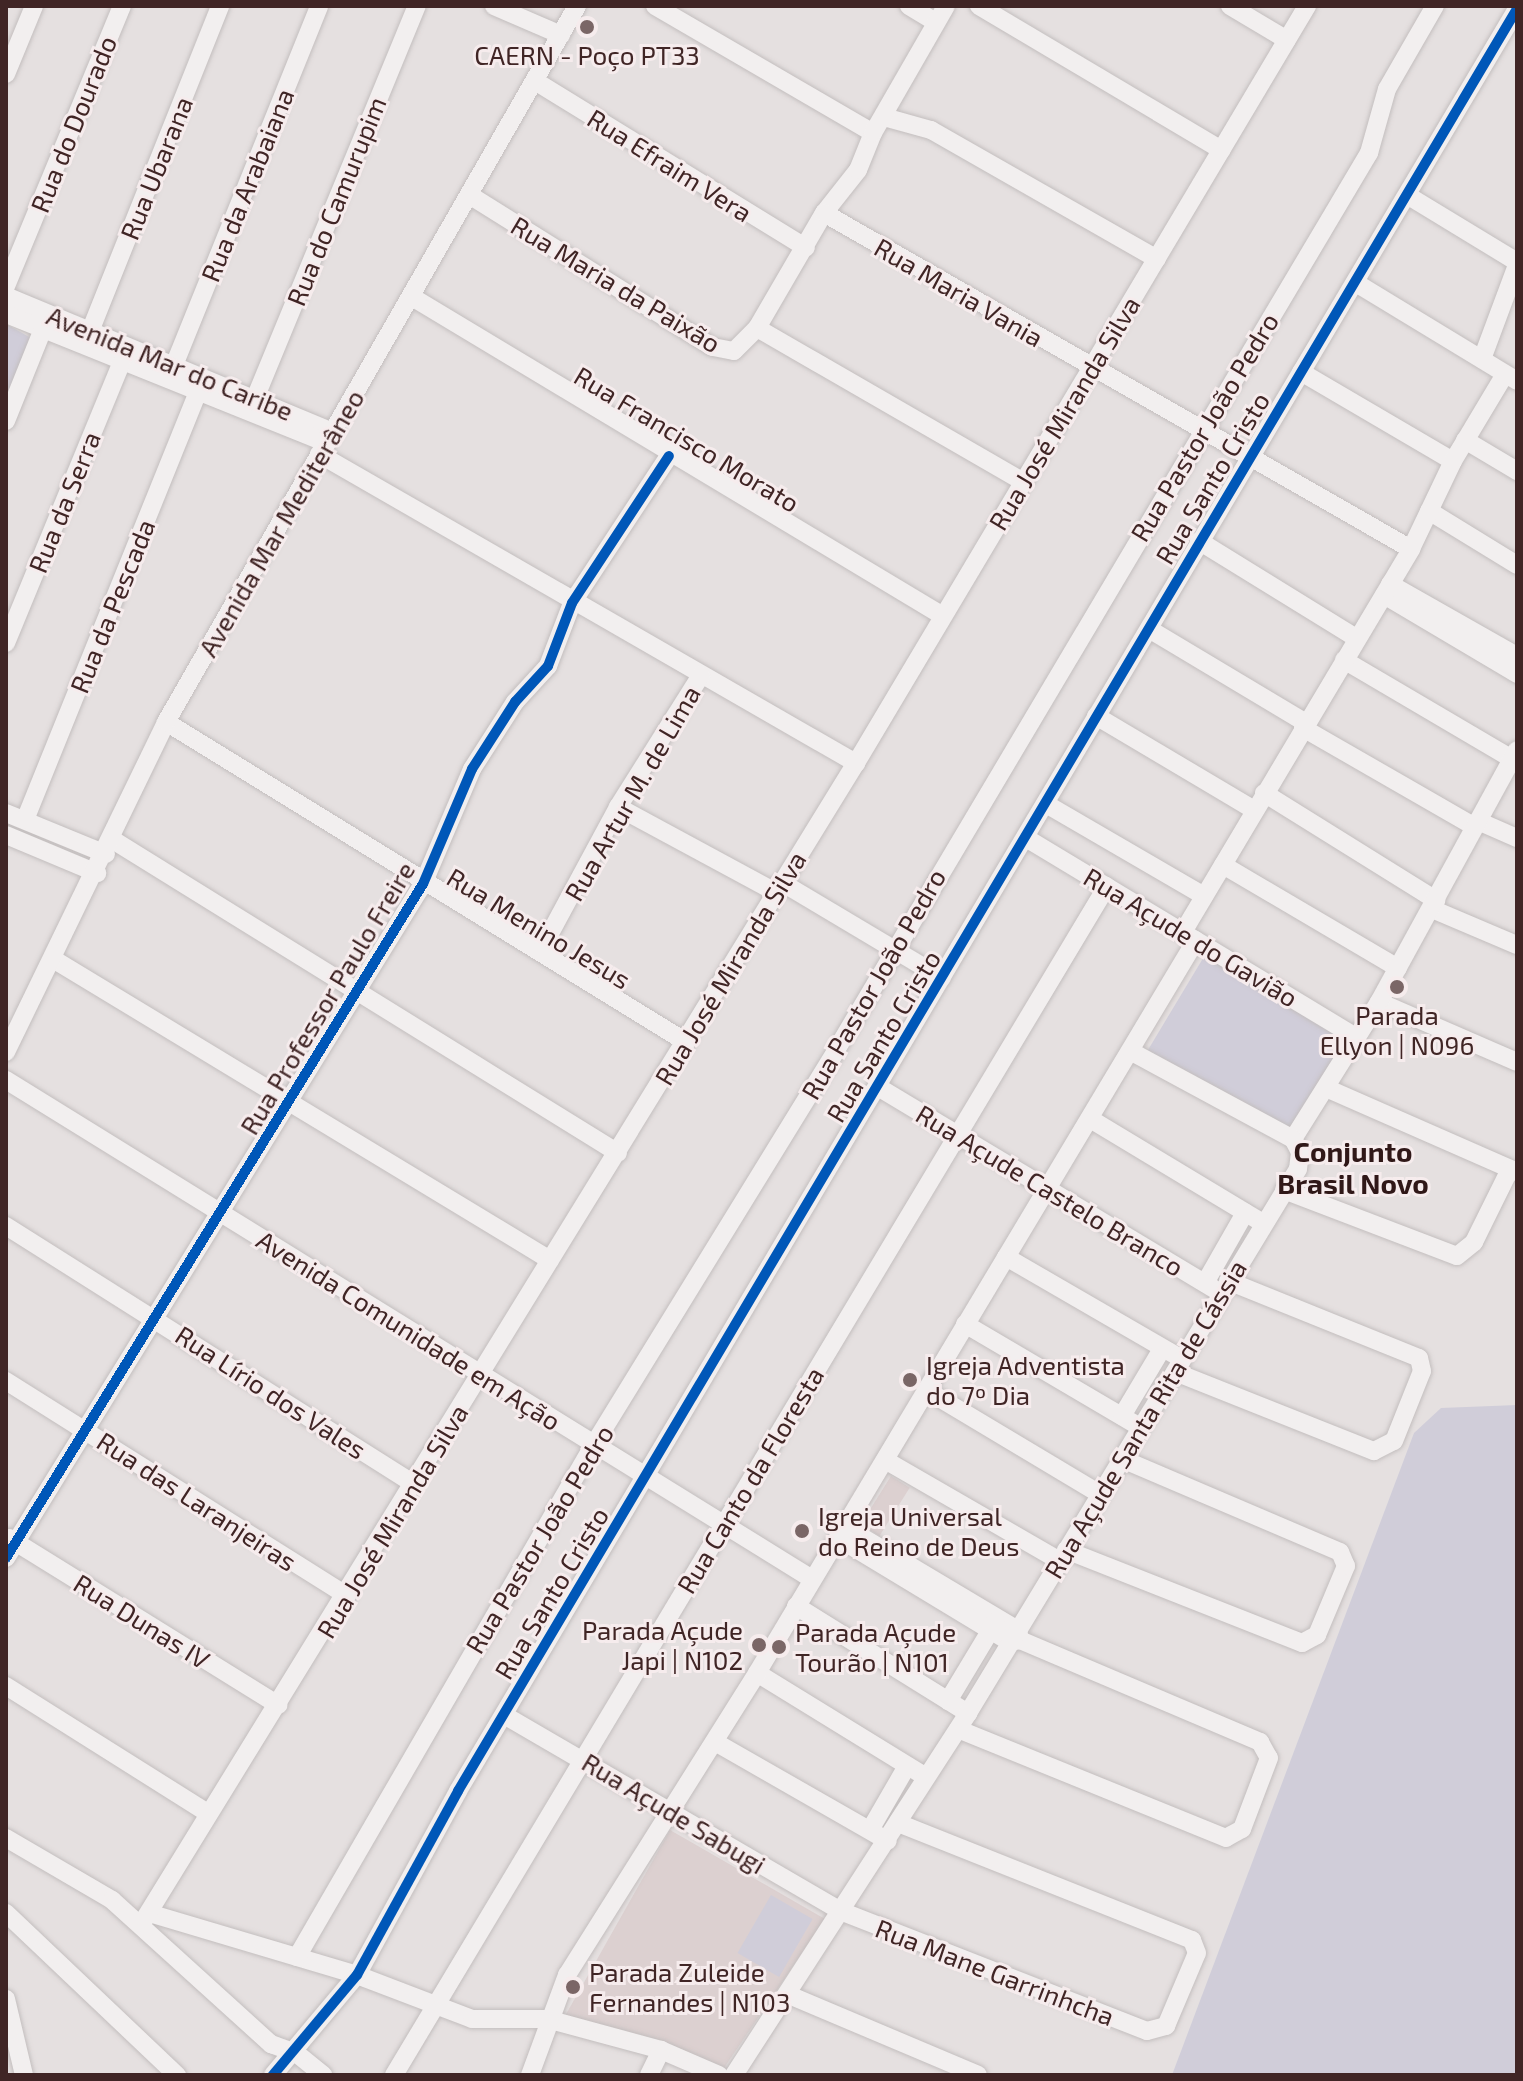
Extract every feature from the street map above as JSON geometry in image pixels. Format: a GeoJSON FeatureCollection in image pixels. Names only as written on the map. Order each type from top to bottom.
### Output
{"type":"FeatureCollection","features":[{"type":"Feature","properties":{"kind":"street"},"geometry":{"type":"LineString","coordinates":[[6,74],[14,34],[34,6]]}},
{"type":"Feature","properties":{"kind":"street","name":"Rua do Dourado"},"geometry":{"type":"LineString","coordinates":[[6,286],[122,6]]}},
{"type":"Feature","properties":{"kind":"street","name":"Rua Ubarana"},"geometry":{"type":"LineString","coordinates":[[91,329],[220,6]]}},
{"type":"Feature","properties":{"kind":"street","name":"Rua da Arabaiana"},"geometry":{"type":"LineString","coordinates":[[175,363],[319,6]]}},
{"type":"Feature","properties":{"kind":"street","name":"Rua do Camurupim"},"geometry":{"type":"LineString","coordinates":[[256,396],[417,6]]}},
{"type":"Feature","properties":{"kind":"street"},"geometry":{"type":"LineString","coordinates":[[494,6],[561,35]]}},
{"type":"Feature","properties":{"kind":"street","name":"Avenida Mar Mediterâneo"},"geometry":{"type":"LineString","coordinates":[[6,1052],[97,873],[166,722],[471,196],[577,6]]}},
{"type":"Feature","properties":{"kind":"street"},"geometry":{"type":"LineString","coordinates":[[655,6],[878,125],[931,130],[1157,259]]}},
{"type":"Feature","properties":{"kind":"street"},"geometry":{"type":"LineString","coordinates":[[909,6],[941,14],[878,125],[865,160],[824,213],[757,328],[1022,481]]}},
{"type":"Feature","properties":{"kind":"street"},"geometry":{"type":"LineString","coordinates":[[979,6],[1222,150]]}},
{"type":"Feature","properties":{"kind":"street"},"geometry":{"type":"LineString","coordinates":[[1230,6],[1287,40]]}},
{"type":"Feature","properties":{"kind":"street","name":"Rua José Miranda Silva"},"geometry":{"type":"LineString","coordinates":[[145,1918],[208,1813],[347,1596],[413,1483],[856,763],[1022,481],[1093,372],[1307,6]]}},
{"type":"Feature","properties":{"kind":"street","name":"Rua Pastor João Pedro"},"geometry":{"type":"LineString","coordinates":[[297,1957],[593,1446],[788,1130],[892,949],[1369,153],[1387,89],[1435,6]]}},
{"type":"Feature","properties":{"kind":"street","name":"Rua Santo Cristo"},"geometry":{"type":"LineString","coordinates":[[273,2075],[296,2053],[357,1975],[504,1715],[1517,9]]}},
{"type":"Feature","properties":{"kind":"street","name":"Rua Efraim Vera"},"geometry":{"type":"LineString","coordinates":[[535,81],[806,248]]}},
{"type":"Feature","properties":{"kind":"street"},"geometry":{"type":"LineString","coordinates":[[1407,195],[1517,263],[1482,359]]}},
{"type":"Feature","properties":{"kind":"street","name":"Rua Maria da Paixão"},"geometry":{"type":"LineString","coordinates":[[471,196],[713,347],[734,351],[757,328]]}},
{"type":"Feature","properties":{"kind":"street","name":"Rua Maria Vania"},"geometry":{"type":"LineString","coordinates":[[824,213],[1093,372],[1202,429],[1411,549]]}},
{"type":"Feature","properties":{"kind":"street"},"geometry":{"type":"LineString","coordinates":[[530,2075],[547,2019],[567,1975],[715,1742],[965,1324],[1092,1120],[1132,1052],[1190,936],[1204,896],[1411,549],[1465,440],[1511,378],[1356,283]]}},
{"type":"Feature","properties":{"kind":"street","name":"Avenida Mar do Caribe"},"geometry":{"type":"LineString","coordinates":[[6,296],[256,396],[326,443]]}},
{"type":"Feature","properties":{"kind":"street","name":"Rua Francisco Morato"},"geometry":{"type":"LineString","coordinates":[[412,297],[669,456],[943,616]]}},
{"type":"Feature","properties":{"kind":"street","name":"Avenida Mar do Caribe"},"geometry":{"type":"LineString","coordinates":[[6,314],[326,443]]}},
{"type":"Feature","properties":{"kind":"street"},"geometry":{"type":"LineString","coordinates":[[6,421],[43,329]]}},
{"type":"Feature","properties":{"kind":"street","name":"Rua da Serra"},"geometry":{"type":"LineString","coordinates":[[6,643],[122,361]]}},
{"type":"Feature","properties":{"kind":"street"},"geometry":{"type":"LineString","coordinates":[[1301,372],[1453,461]]}},
{"type":"Feature","properties":{"kind":"street","name":"Rua da Pescada"},"geometry":{"type":"LineString","coordinates":[[25,820],[198,392]]}},
{"type":"Feature","properties":{"kind":"street"},"geometry":{"type":"LineString","coordinates":[[1465,440],[1517,471]]}},
{"type":"Feature","properties":{"kind":"street"},"geometry":{"type":"LineString","coordinates":[[326,443],[572,603],[856,763]]}},
{"type":"Feature","properties":{"kind":"street","name":"Rua Professor Paulo Freire"},"geometry":{"type":"LineString","coordinates":[[9,1546],[158,1320],[355,990],[423,884],[468,776],[515,702],[548,666],[572,603],[669,456]]}},
{"type":"Feature","properties":{"kind":"street"},"geometry":{"type":"LineString","coordinates":[[1429,511],[1517,565]]}},
{"type":"Feature","properties":{"kind":"street"},"geometry":{"type":"LineString","coordinates":[[1199,541],[1356,638]]}},
{"type":"Feature","properties":{"kind":"street"},"geometry":{"type":"LineString","coordinates":[[1387,590],[1517,656]]}},
{"type":"Feature","properties":{"kind":"street"},"geometry":{"type":"LineString","coordinates":[[1387,590],[1517,674]]}},
{"type":"Feature","properties":{"kind":"street"},"geometry":{"type":"LineString","coordinates":[[1149,629],[1305,725],[1477,824],[1517,838]]}},
{"type":"Feature","properties":{"kind":"street"},"geometry":{"type":"LineString","coordinates":[[1132,1052],[1293,1139],[1379,1002],[1434,904],[1514,755],[1344,660]]}},
{"type":"Feature","properties":{"kind":"street","name":"Rua Artur M. de Lima"},"geometry":{"type":"LineString","coordinates":[[540,952],[618,807],[701,675]]}},
{"type":"Feature","properties":{"kind":"street"},"geometry":{"type":"LineString","coordinates":[[1096,716],[1254,810]]}},
{"type":"Feature","properties":{"kind":"street","name":"Rua Menino Jesus"},"geometry":{"type":"LineString","coordinates":[[166,722],[423,884],[686,1042]]}},
{"type":"Feature","properties":{"kind":"street"},"geometry":{"type":"LineString","coordinates":[[1264,793],[1434,904],[1517,945]]}},
{"type":"Feature","properties":{"kind":"street"},"geometry":{"type":"LineString","coordinates":[[1046,804],[1204,896]]}},
{"type":"Feature","properties":{"kind":"street"},"geometry":{"type":"LineString","coordinates":[[618,807],[778,887],[942,978]]}},
{"type":"Feature","properties":{"kind":"street"},"geometry":{"type":"LineString","coordinates":[[6,813],[109,847],[355,990],[618,1153]]}},
{"type":"Feature","properties":{"kind":"street"},"geometry":{"type":"LineString","coordinates":[[6,835],[97,873]]}},
{"type":"Feature","properties":{"kind":"street","name":"Rua Açude do Gavião"},"geometry":{"type":"LineString","coordinates":[[1026,838],[1356,1037]]}},
{"type":"Feature","properties":{"kind":"street"},"geometry":{"type":"LineString","coordinates":[[1223,865],[1398,968]]}},
{"type":"Feature","properties":{"kind":"street","name":"Rua Canto da Floresta"},"geometry":{"type":"LineString","coordinates":[[394,2075],[581,1757],[1107,886]]}},
{"type":"Feature","properties":{"kind":"street"},"geometry":{"type":"LineString","coordinates":[[53,959],[550,1260]]}},
{"type":"Feature","properties":{"kind":"street"},"geometry":{"type":"LineString","coordinates":[[1379,1002],[1517,1062]]}},
{"type":"Feature","properties":{"kind":"street","name":"Avenida Comunidade em Ação"},"geometry":{"type":"LineString","coordinates":[[6,1080],[223,1212],[722,1527],[812,1579]]}},
{"type":"Feature","properties":{"kind":"street","name":"Rua Açude Castelo Branco"},"geometry":{"type":"LineString","coordinates":[[878,1087],[1218,1286],[1419,1358],[1422,1371],[1394,1441],[1374,1451],[1178,1365]]}},
{"type":"Feature","properties":{"kind":"street"},"geometry":{"type":"LineString","coordinates":[[1284,1190],[1450,1257],[1474,1242],[1515,1170],[1326,1088]]}},
{"type":"Feature","properties":{"kind":"street"},"geometry":{"type":"LineString","coordinates":[[1092,1120],[1263,1223]]}},
{"type":"Feature","properties":{"kind":"street","name":"Rua Açude Santa Rita de Cássia"},"geometry":{"type":"LineString","coordinates":[[734,2075],[843,1912],[1016,1637],[1178,1365],[1218,1286],[1284,1190],[1300,1159],[1293,1139]]}},
{"type":"Feature","properties":{"kind":"street"},"geometry":{"type":"LineString","coordinates":[[1218,1286],[1245,1213]]}},
{"type":"Feature","properties":{"kind":"street","name":"Rua Lírio dos Vales"},"geometry":{"type":"LineString","coordinates":[[6,1226],[413,1483]]}},
{"type":"Feature","properties":{"kind":"street"},"geometry":{"type":"LineString","coordinates":[[1006,1257],[1162,1349],[1178,1365]]}},
{"type":"Feature","properties":{"kind":"street"},"geometry":{"type":"LineString","coordinates":[[965,1324],[1140,1427]]}},
{"type":"Feature","properties":{"kind":"street"},"geometry":{"type":"LineString","coordinates":[[1122,1416],[1162,1349]]}},
{"type":"Feature","properties":{"kind":"street","name":"Rua das Laranjeiras"},"geometry":{"type":"LineString","coordinates":[[6,1381],[347,1596]]}},
{"type":"Feature","properties":{"kind":"street"},"geometry":{"type":"LineString","coordinates":[[926,1390],[1100,1494]]}},
{"type":"Feature","properties":{"kind":"street"},"geometry":{"type":"LineString","coordinates":[[885,1460],[1063,1556],[1302,1643],[1317,1635],[1346,1560],[1340,1552],[1122,1459]]}},
{"type":"Feature","properties":{"kind":"street"},"geometry":{"type":"LineString","coordinates":[[796,1606],[948,1701],[963,1721],[1226,1838],[1242,1829],[1269,1758],[1265,1746],[1016,1637],[842,1532]]}},
{"type":"Feature","properties":{"kind":"street","name":"Rua Dunas IV"},"geometry":{"type":"LineString","coordinates":[[9,1546],[278,1705]]}},
{"type":"Feature","properties":{"kind":"street"},"geometry":{"type":"LineString","coordinates":[[948,1701],[994,1624]]}},
{"type":"Feature","properties":{"kind":"street"},"geometry":{"type":"LineString","coordinates":[[757,1673],[926,1777]]}},
{"type":"Feature","properties":{"kind":"street"},"geometry":{"type":"LineString","coordinates":[[6,1686],[208,1813]]}},
{"type":"Feature","properties":{"kind":"street","name":"Rua Açude Sabugi"},"geometry":{"type":"LineString","coordinates":[[504,1715],[843,1912]]}},
{"type":"Feature","properties":{"kind":"street"},"geometry":{"type":"LineString","coordinates":[[715,1742],[888,1841]]}},
{"type":"Feature","properties":{"kind":"street"},"geometry":{"type":"LineString","coordinates":[[870,1830],[907,1766]]}},
{"type":"Feature","properties":{"kind":"street","name":"Rua Mane Garrinhcha"},"geometry":{"type":"LineString","coordinates":[[843,1912],[1147,2031],[1166,2026],[1197,1953],[1192,1940],[898,1823]]}},
{"type":"Feature","properties":{"kind":"street"},"geometry":{"type":"LineString","coordinates":[[6,1838],[145,1918],[271,2044],[296,2053],[323,2075]]}},
{"type":"Feature","properties":{"kind":"street"},"geometry":{"type":"LineString","coordinates":[[6,1913],[177,2075]]}},
{"type":"Feature","properties":{"kind":"street"},"geometry":{"type":"LineString","coordinates":[[145,1918],[357,1975],[472,2019],[547,2019],[661,2050],[719,2075]]}},
{"type":"Feature","properties":{"kind":"street"},"geometry":{"type":"LineString","coordinates":[[789,1995],[978,2075]]}},
{"type":"Feature","properties":{"kind":"street"},"geometry":{"type":"LineString","coordinates":[[6,1999],[24,2075]]}},
{"type":"Feature","properties":{"kind":"street"},"geometry":{"type":"LineString","coordinates":[[649,2075],[661,2050]]}},
{"type":"Feature","properties":{"kind":"shaded area"},"geometry":{"type":"Polygon","coordinates":[[[6,324],[31,338],[6,400],[6,324]]]}},
{"type":"Feature","properties":{"kind":"shaded area"},"geometry":{"type":"Polygon","coordinates":[[[1208,950],[1350,1035],[1290,1137],[1147,1051],[1208,950]]]}},
{"type":"Feature","properties":{"kind":"shaded area"},"geometry":{"type":"Polygon","coordinates":[[[1517,1405],[1517,2075],[1172,2075],[1414,1433],[1441,1408],[1517,1405]]]}},
{"type":"Feature","properties":{"kind":"shaded area"},"geometry":{"type":"Polygon","coordinates":[[[891,1476],[910,1488],[879,1536],[861,1524],[891,1476]]]}},
{"type":"Feature","properties":{"kind":"shaded area"},"geometry":{"type":"Polygon","coordinates":[[[670,1830],[825,1919],[722,2071],[565,2016],[670,1830]]]}},
{"type":"Feature","properties":{"kind":"shaded area"},"geometry":{"type":"Polygon","coordinates":[[[771,1895],[813,1919],[779,1977],[737,1953],[771,1895]]]}},
{"type":"Feature","properties":{"kind":"cycle path"},"geometry":{"type":"LineString","coordinates":[[273,2075],[357,1975],[458,1791],[1517,9]]}},
{"type":"Feature","properties":{"kind":"cycle path"},"geometry":{"type":"LineString","coordinates":[[6,1558],[423,884],[472,769],[515,702],[548,666],[572,603],[669,456]]}},
{"type":"Feature","properties":{"kind":"place","name":"CAERN - Poço PT33"},"geometry":{"type":"Point","coordinates":[587,27]}},
{"type":"Feature","properties":{"kind":"place","name":"Parada Ellyon | N096"},"geometry":{"type":"Point","coordinates":[1397,987]}},
{"type":"Feature","properties":{"kind":"place","name":"Igreja Adventista do 7º Dia"},"geometry":{"type":"Point","coordinates":[910,1380]}},
{"type":"Feature","properties":{"kind":"place","name":"Igreja Universal do Reino de Deus"},"geometry":{"type":"Point","coordinates":[802,1531]}},
{"type":"Feature","properties":{"kind":"place","name":"Parada Açude Japi | N102"},"geometry":{"type":"Point","coordinates":[759,1645]}},
{"type":"Feature","properties":{"kind":"place","name":"Parada Açude Tourão | N101"},"geometry":{"type":"Point","coordinates":[779,1647]}},
{"type":"Feature","properties":{"kind":"place","name":"Parada Zuleide Fernandes | N103"},"geometry":{"type":"Point","coordinates":[573,1987]}},
{"type":"Feature","properties":{"kind":"district","name":"Conjunto Brasil Novo"},"geometry":{"type":"Point","coordinates":[1353,1167]}}]}
